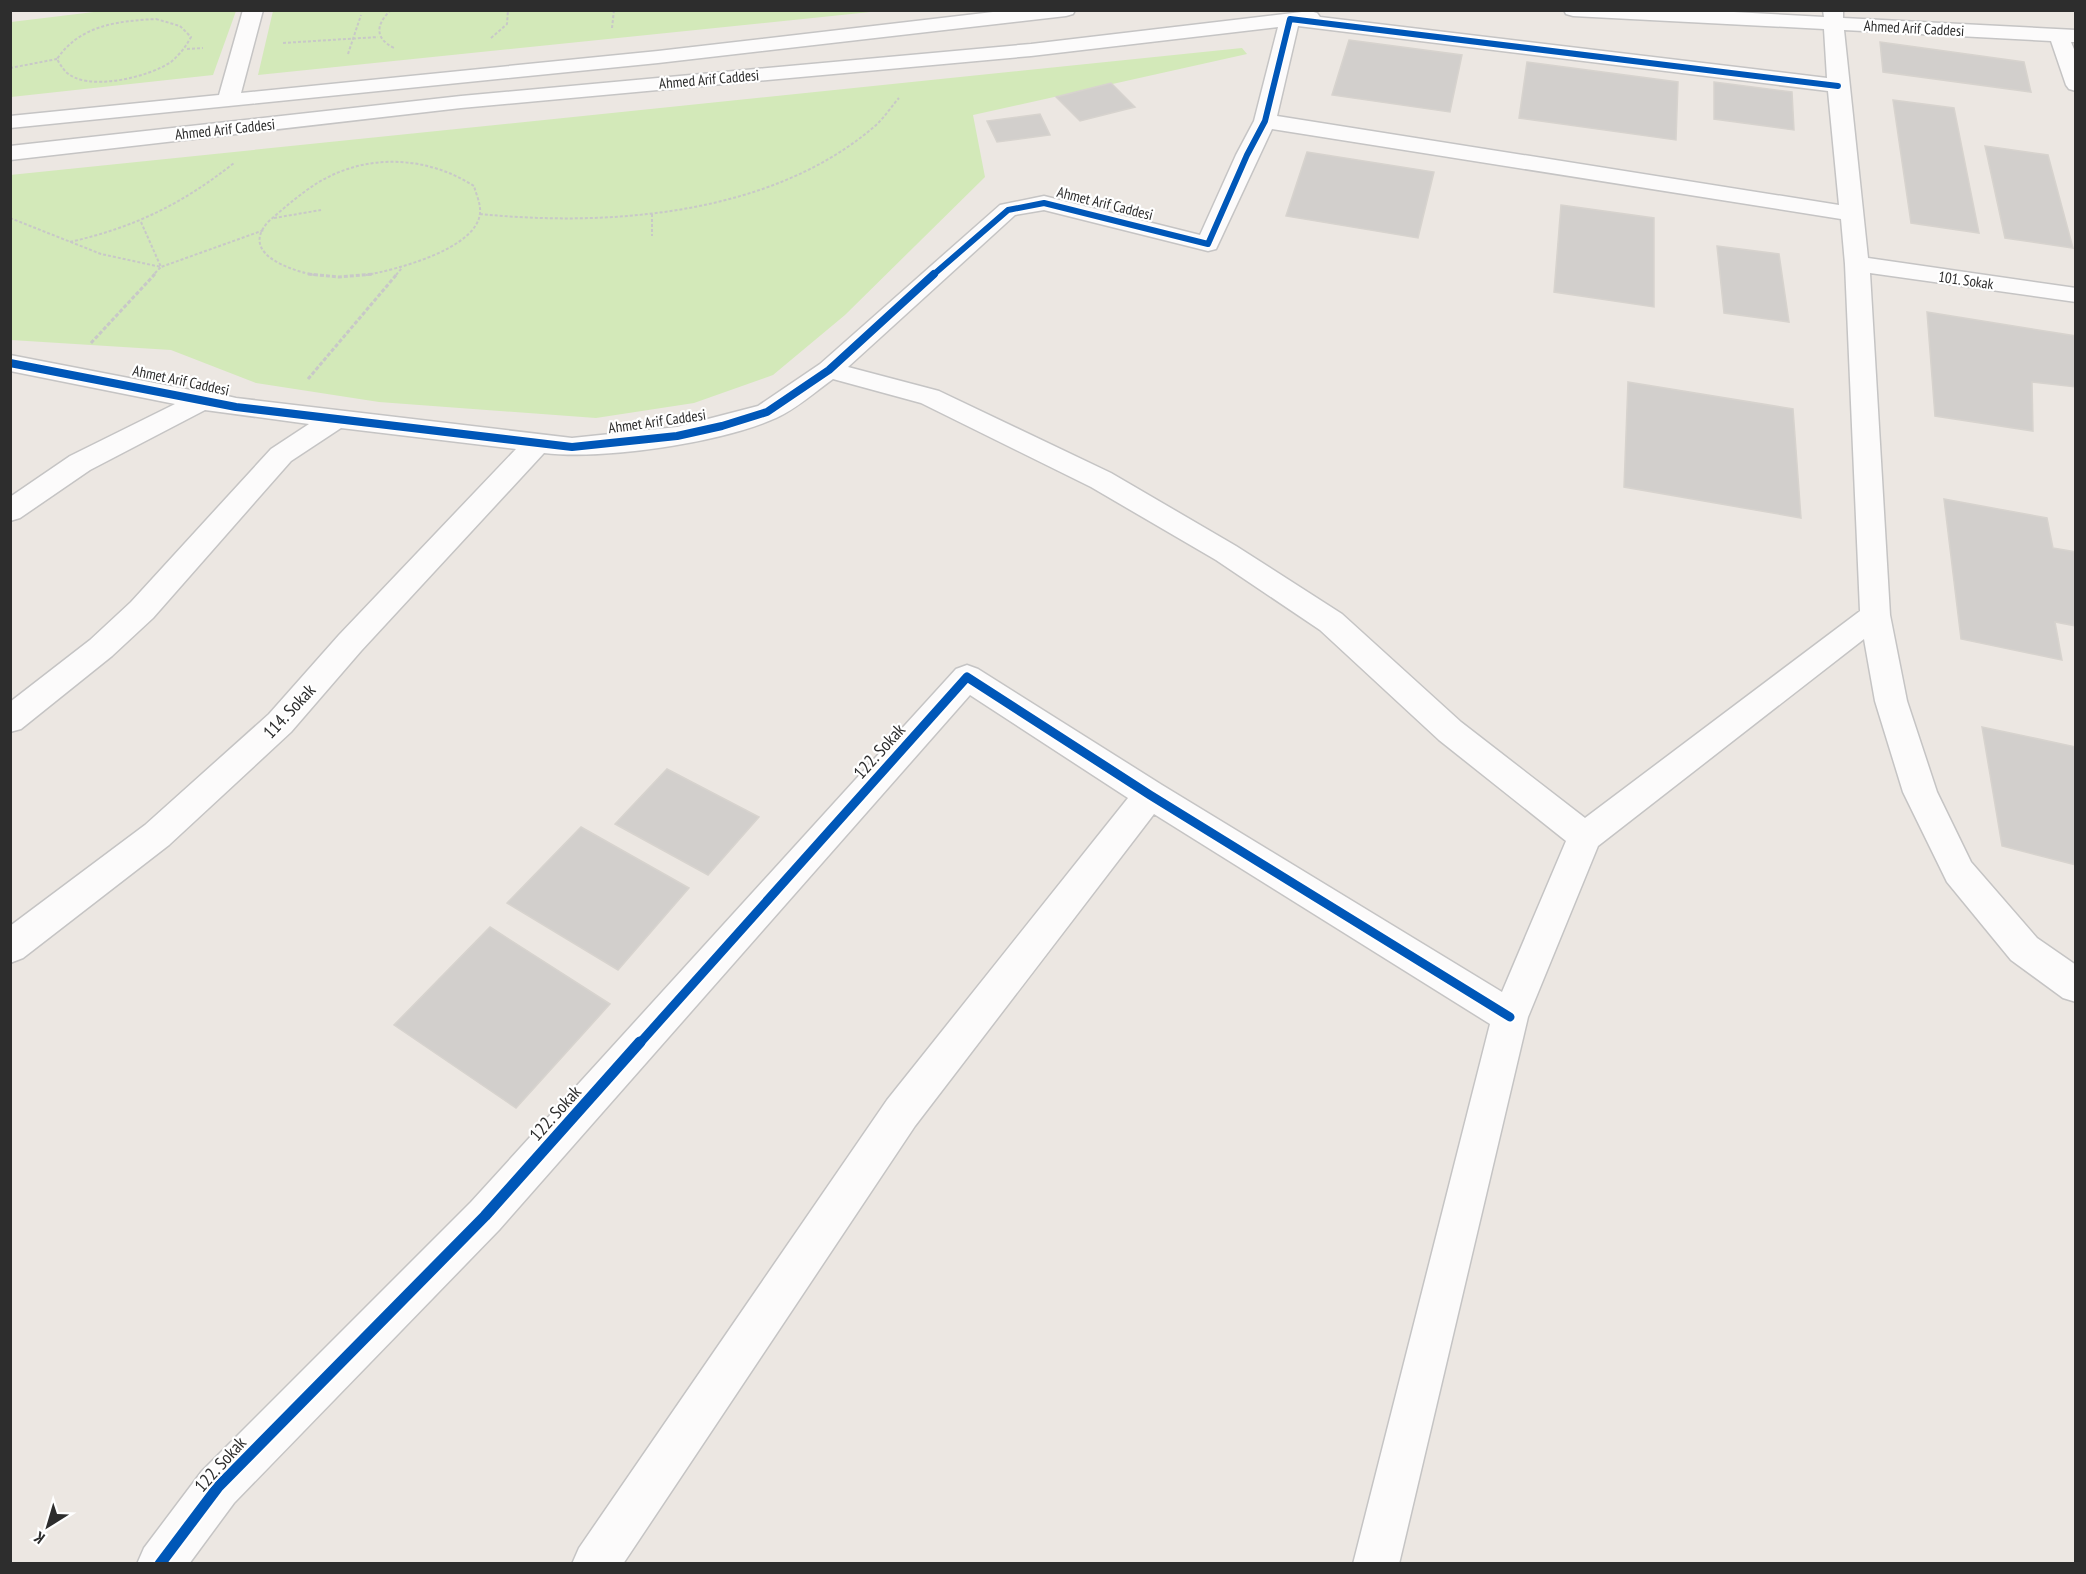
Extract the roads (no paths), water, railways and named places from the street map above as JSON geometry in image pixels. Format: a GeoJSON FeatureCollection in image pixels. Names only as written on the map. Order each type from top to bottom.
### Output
{"type":"FeatureCollection","features":[{"type":"Feature","properties":{"kind":"street"},"geometry":{"type":"LineString","coordinates":[[228,100],[253,10]]}},
{"type":"Feature","properties":{"kind":"street","name":"Ahmed Arif Caddesi"},"geometry":{"type":"LineString","coordinates":[[10,122],[658,57],[1066,10]]}},
{"type":"Feature","properties":{"kind":"street","name":"Ahmed Arif Caddesi"},"geometry":{"type":"LineString","coordinates":[[1573,10],[1833,17],[2067,36]]}},
{"type":"Feature","properties":{"kind":"street","name":"Ahmed Arif Caddesi"},"geometry":{"type":"LineString","coordinates":[[10,153],[461,102],[1031,50],[1290,19],[1395,11]]}},
{"type":"Feature","properties":{"kind":"street"},"geometry":{"type":"LineString","coordinates":[[1833,17],[1857,264],[1875,615],[1894,712],[1920,792],[1959,872],[2024,949],[2076,986]]}},
{"type":"Feature","properties":{"kind":"street"},"geometry":{"type":"LineString","coordinates":[[1290,19],[1838,86]]}},
{"type":"Feature","properties":{"kind":"street","name":"Ahmet Arif Caddesi"},"geometry":{"type":"LineString","coordinates":[[23,364],[236,407],[572,447],[677,436],[722,426],[767,412],[829,370],[1008,210],[1044,202],[1208,244],[1264,122],[1290,19]]}},
{"type":"Feature","properties":{"kind":"street"},"geometry":{"type":"LineString","coordinates":[[2067,36],[2076,85]]}},
{"type":"Feature","properties":{"kind":"street"},"geometry":{"type":"LineString","coordinates":[[1264,122],[1851,214]]}},
{"type":"Feature","properties":{"kind":"street","name":"101. Sokak"},"geometry":{"type":"LineString","coordinates":[[1857,264],[2076,295]]}},
{"type":"Feature","properties":{"kind":"street"},"geometry":{"type":"LineString","coordinates":[[10,380],[23,364]]}},
{"type":"Feature","properties":{"kind":"street"},"geometry":{"type":"LineString","coordinates":[[829,370],[930,398],[1101,480],[1226,553],[1331,622],[1450,731],[1585,837]]}},
{"type":"Feature","properties":{"kind":"street"},"geometry":{"type":"LineString","coordinates":[[10,511],[80,463],[205,399]]}},
{"type":"Feature","properties":{"kind":"street"},"geometry":{"type":"LineString","coordinates":[[10,720],[101,648],[142,610],[282,454],[338,418]]}},
{"type":"Feature","properties":{"kind":"street","name":"114. Sokak"},"geometry":{"type":"LineString","coordinates":[[10,947],[157,835],[280,723],[350,643],[537,443]]}},
{"type":"Feature","properties":{"kind":"street"},"geometry":{"type":"LineString","coordinates":[[1376,1563],[1510,1017],[1585,837],[1875,615]]}},
{"type":"Feature","properties":{"kind":"street","name":"122. Sokak"},"geometry":{"type":"LineString","coordinates":[[160,1563],[218,1487],[485,1216],[967,677],[1150,795]]}},
{"type":"Feature","properties":{"kind":"street"},"geometry":{"type":"LineString","coordinates":[[595,1563],[901,1113],[1150,795],[1510,1017]]}}]}
